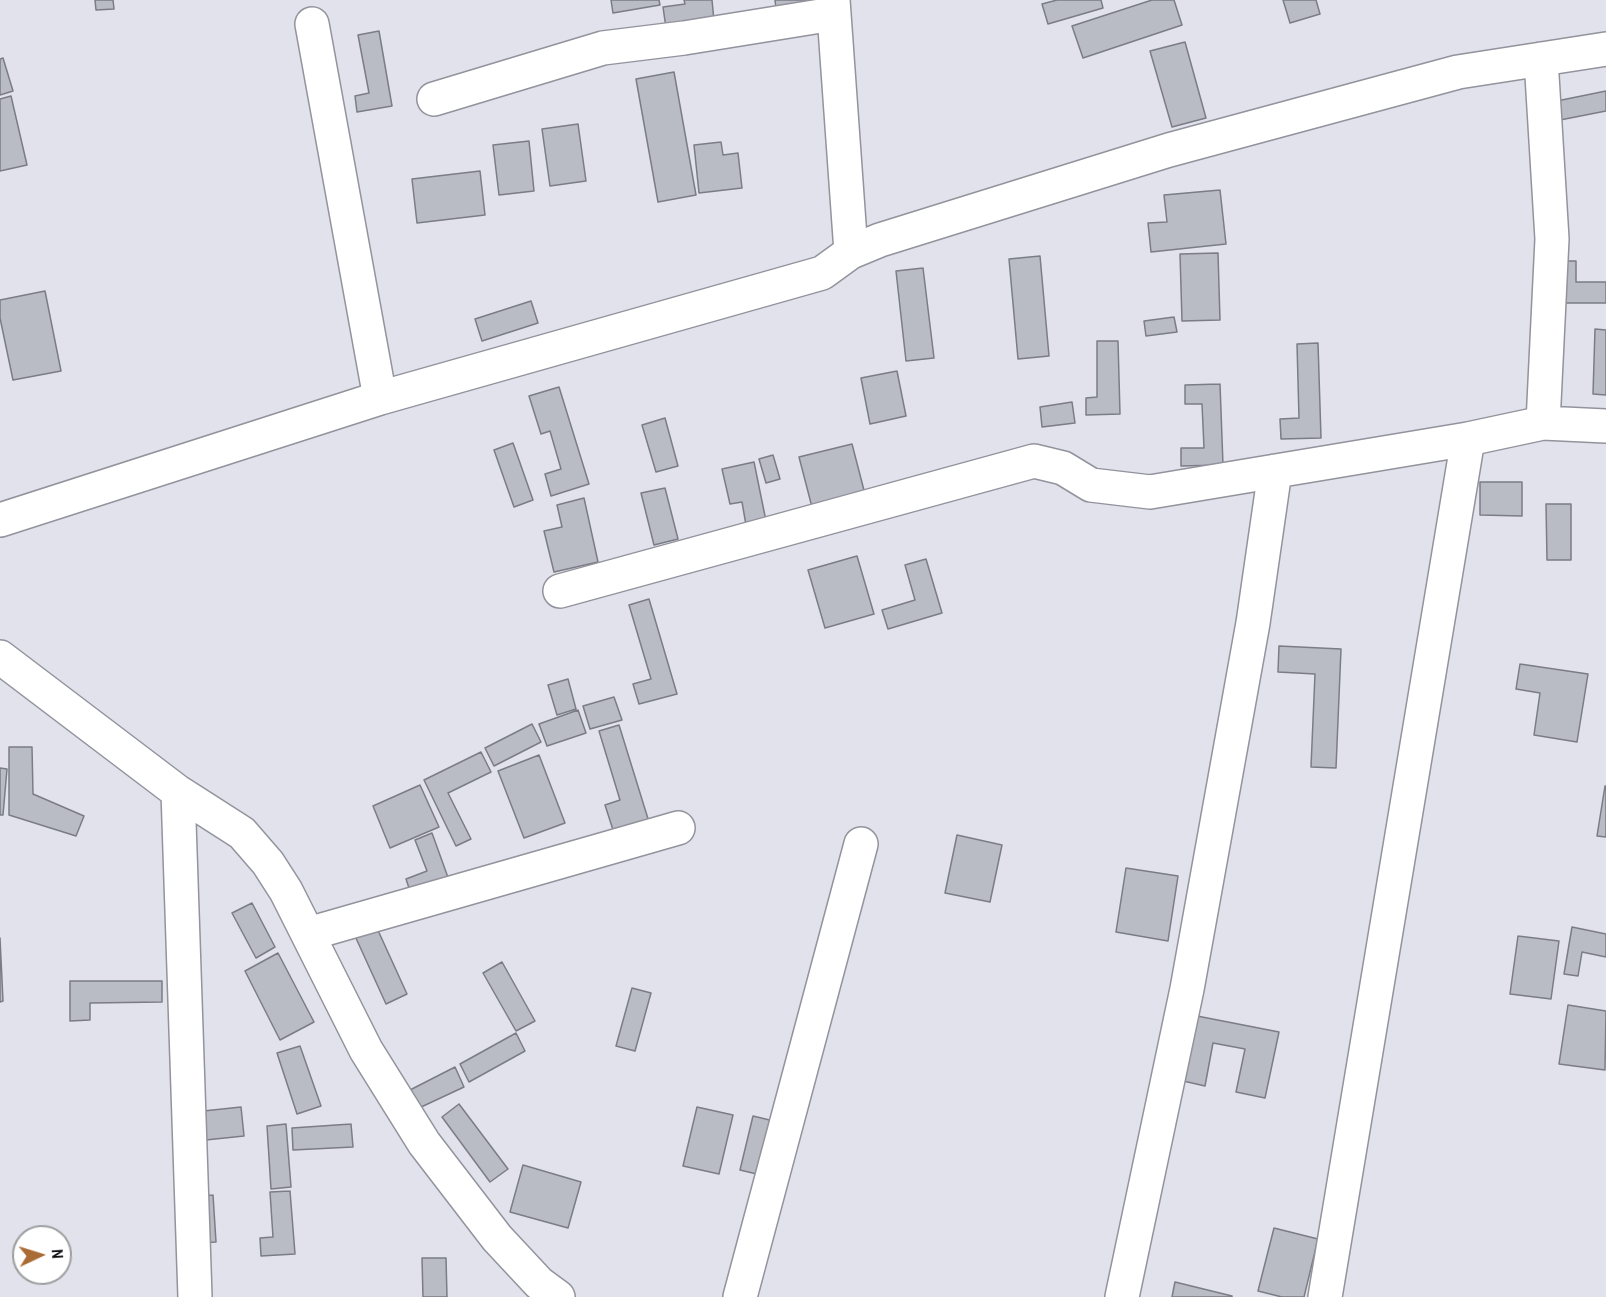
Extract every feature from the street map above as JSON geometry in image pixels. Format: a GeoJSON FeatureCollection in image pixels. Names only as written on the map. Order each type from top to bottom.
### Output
{"type":"FeatureCollection","features":[{"type":"Feature","properties":{"kind":"street"},"geometry":{"type":"LineString","coordinates":[[434,99],[603,48],[684,38],[833,7],[851,252]]}},
{"type":"Feature","properties":{"kind":"street"},"geometry":{"type":"LineString","coordinates":[[312,24],[380,398]]}},
{"type":"Feature","properties":{"kind":"street"},"geometry":{"type":"LineString","coordinates":[[0,520],[380,398],[822,273],[851,252],[891,237],[1169,150],[1458,72],[1606,49]]}},
{"type":"Feature","properties":{"kind":"street"},"geometry":{"type":"LineString","coordinates":[[1541,59],[1552,239],[1543,423]]}},
{"type":"Feature","properties":{"kind":"street"},"geometry":{"type":"LineString","coordinates":[[560,591],[1034,461],[1063,468],[1091,485],[1150,492],[1468,439],[1543,423],[1606,426]]}},
{"type":"Feature","properties":{"kind":"street"},"geometry":{"type":"LineString","coordinates":[[1325,1297],[1468,439]]}},
{"type":"Feature","properties":{"kind":"street"},"geometry":{"type":"LineString","coordinates":[[1122,1297],[1187,989],[1253,623],[1275,471]]}},
{"type":"Feature","properties":{"kind":"street"},"geometry":{"type":"LineString","coordinates":[[0,657],[178,792],[242,833],[268,863],[286,891],[366,1050],[424,1143],[496,1238],[545,1292]]}},
{"type":"Feature","properties":{"kind":"street"},"geometry":{"type":"LineString","coordinates":[[178,792],[195,1297]]}},
{"type":"Feature","properties":{"kind":"street"},"geometry":{"type":"LineString","coordinates":[[308,934],[678,828]]}},
{"type":"Feature","properties":{"kind":"street"},"geometry":{"type":"LineString","coordinates":[[740,1297],[861,844]]}},
{"type":"Feature","properties":{"kind":"building"},"geometry":{"type":"Polygon","coordinates":[[[95,0],[113,0],[114,9],[96,10],[95,0]]]}},
{"type":"Feature","properties":{"kind":"building"},"geometry":{"type":"Polygon","coordinates":[[[611,0],[659,0],[660,5],[613,13],[611,0]]]}},
{"type":"Feature","properties":{"kind":"building"},"geometry":{"type":"Polygon","coordinates":[[[684,0],[712,0],[714,21],[666,28],[663,7],[685,4],[684,0]]]}},
{"type":"Feature","properties":{"kind":"building"},"geometry":{"type":"Polygon","coordinates":[[[775,0],[808,0],[808,7],[776,9],[775,0]]]}},
{"type":"Feature","properties":{"kind":"building"},"geometry":{"type":"Polygon","coordinates":[[[1057,0],[1101,0],[1103,8],[1048,24],[1042,4],[1057,0]]]}},
{"type":"Feature","properties":{"kind":"building"},"geometry":{"type":"Polygon","coordinates":[[[1152,0],[1174,0],[1182,25],[1083,58],[1072,26],[1152,0]]]}},
{"type":"Feature","properties":{"kind":"building"},"geometry":{"type":"Polygon","coordinates":[[[1283,0],[1316,0],[1320,14],[1290,23],[1283,0]]]}},
{"type":"Feature","properties":{"kind":"building"},"geometry":{"type":"Polygon","coordinates":[[[379,31],[392,106],[357,112],[355,96],[369,93],[358,35],[379,31]]]}},
{"type":"Feature","properties":{"kind":"building"},"geometry":{"type":"Polygon","coordinates":[[[1185,42],[1206,118],[1172,127],[1150,51],[1185,42]]]}},
{"type":"Feature","properties":{"kind":"building"},"geometry":{"type":"Polygon","coordinates":[[[3,58],[13,91],[0,95],[0,59],[3,58]]]}},
{"type":"Feature","properties":{"kind":"building"},"geometry":{"type":"Polygon","coordinates":[[[674,72],[696,195],[658,202],[636,79],[674,72]]]}},
{"type":"Feature","properties":{"kind":"building"},"geometry":{"type":"Polygon","coordinates":[[[1606,91],[1606,111],[1555,121],[1552,102],[1606,91]]]}},
{"type":"Feature","properties":{"kind":"building"},"geometry":{"type":"Polygon","coordinates":[[[11,96],[27,165],[0,171],[0,99],[11,96]]]}},
{"type":"Feature","properties":{"kind":"building"},"geometry":{"type":"Polygon","coordinates":[[[578,124],[586,181],[550,186],[542,129],[578,124]]]}},
{"type":"Feature","properties":{"kind":"building"},"geometry":{"type":"Polygon","coordinates":[[[529,141],[534,191],[499,195],[493,145],[529,141]]]}},
{"type":"Feature","properties":{"kind":"building"},"geometry":{"type":"Polygon","coordinates":[[[721,142],[723,155],[738,153],[742,188],[699,193],[694,145],[721,142]]]}},
{"type":"Feature","properties":{"kind":"building"},"geometry":{"type":"Polygon","coordinates":[[[480,171],[485,215],[417,223],[412,179],[480,171]]]}},
{"type":"Feature","properties":{"kind":"building"},"geometry":{"type":"Polygon","coordinates":[[[1220,190],[1226,244],[1151,252],[1148,223],[1167,222],[1164,195],[1220,190]]]}},
{"type":"Feature","properties":{"kind":"building"},"geometry":{"type":"Polygon","coordinates":[[[1218,253],[1220,320],[1182,321],[1180,254],[1218,253]]]}},
{"type":"Feature","properties":{"kind":"building"},"geometry":{"type":"Polygon","coordinates":[[[1040,256],[1049,356],[1018,359],[1009,259],[1040,256]]]}},
{"type":"Feature","properties":{"kind":"building"},"geometry":{"type":"Polygon","coordinates":[[[1560,261],[1576,261],[1576,282],[1606,282],[1606,303],[1560,303],[1560,261]]]}},
{"type":"Feature","properties":{"kind":"building"},"geometry":{"type":"Polygon","coordinates":[[[923,268],[934,358],[906,361],[896,271],[923,268]]]}},
{"type":"Feature","properties":{"kind":"building"},"geometry":{"type":"Polygon","coordinates":[[[45,291],[61,371],[13,380],[0,318],[0,300],[45,291]]]}},
{"type":"Feature","properties":{"kind":"building"},"geometry":{"type":"Polygon","coordinates":[[[531,301],[538,323],[482,341],[475,319],[531,301]]]}},
{"type":"Feature","properties":{"kind":"building"},"geometry":{"type":"Polygon","coordinates":[[[1174,317],[1177,332],[1146,336],[1144,321],[1174,317]]]}},
{"type":"Feature","properties":{"kind":"building"},"geometry":{"type":"Polygon","coordinates":[[[1595,329],[1606,330],[1606,395],[1593,394],[1595,329]]]}},
{"type":"Feature","properties":{"kind":"building"},"geometry":{"type":"Polygon","coordinates":[[[1097,341],[1118,341],[1120,414],[1086,415],[1086,398],[1097,397],[1097,341]]]}},
{"type":"Feature","properties":{"kind":"building"},"geometry":{"type":"Polygon","coordinates":[[[1318,343],[1321,438],[1281,439],[1280,419],[1299,418],[1297,344],[1318,343]]]}},
{"type":"Feature","properties":{"kind":"building"},"geometry":{"type":"Polygon","coordinates":[[[897,371],[906,416],[870,424],[861,378],[897,371]]]}},
{"type":"Feature","properties":{"kind":"building"},"geometry":{"type":"Polygon","coordinates":[[[1220,384],[1223,465],[1181,466],[1181,448],[1204,448],[1202,404],[1185,404],[1185,385],[1220,384]]]}},
{"type":"Feature","properties":{"kind":"building"},"geometry":{"type":"Polygon","coordinates":[[[559,387],[589,484],[551,496],[545,474],[561,469],[550,431],[541,434],[529,396],[559,387]]]}},
{"type":"Feature","properties":{"kind":"building"},"geometry":{"type":"Polygon","coordinates":[[[1072,402],[1075,423],[1042,427],[1040,407],[1072,402]]]}},
{"type":"Feature","properties":{"kind":"building"},"geometry":{"type":"Polygon","coordinates":[[[665,418],[678,466],[656,472],[642,425],[665,418]]]}},
{"type":"Feature","properties":{"kind":"building"},"geometry":{"type":"Polygon","coordinates":[[[513,443],[533,500],[514,507],[494,450],[513,443]]]}},
{"type":"Feature","properties":{"kind":"building"},"geometry":{"type":"Polygon","coordinates":[[[852,444],[866,498],[813,511],[799,457],[852,444]]]}},
{"type":"Feature","properties":{"kind":"building"},"geometry":{"type":"Polygon","coordinates":[[[773,455],[780,479],[766,483],[759,459],[773,455]]]}},
{"type":"Feature","properties":{"kind":"building"},"geometry":{"type":"Polygon","coordinates":[[[754,462],[766,521],[746,525],[742,502],[730,504],[722,469],[754,462]]]}},
{"type":"Feature","properties":{"kind":"building"},"geometry":{"type":"Polygon","coordinates":[[[1480,482],[1522,482],[1522,516],[1480,515],[1480,482]]]}},
{"type":"Feature","properties":{"kind":"building"},"geometry":{"type":"Polygon","coordinates":[[[665,488],[678,539],[654,545],[641,493],[665,488]]]}},
{"type":"Feature","properties":{"kind":"building"},"geometry":{"type":"Polygon","coordinates":[[[584,498],[598,562],[554,572],[544,531],[562,527],[557,505],[584,498]]]}},
{"type":"Feature","properties":{"kind":"building"},"geometry":{"type":"Polygon","coordinates":[[[1546,504],[1571,504],[1571,560],[1547,560],[1546,504]]]}},
{"type":"Feature","properties":{"kind":"building"},"geometry":{"type":"Polygon","coordinates":[[[857,556],[874,614],[825,628],[808,570],[857,556]]]}},
{"type":"Feature","properties":{"kind":"building"},"geometry":{"type":"Polygon","coordinates":[[[926,559],[942,613],[888,629],[882,610],[915,600],[905,565],[926,559]]]}},
{"type":"Feature","properties":{"kind":"building"},"geometry":{"type":"Polygon","coordinates":[[[649,599],[677,694],[639,704],[633,684],[651,679],[629,605],[649,599]]]}},
{"type":"Feature","properties":{"kind":"building"},"geometry":{"type":"Polygon","coordinates":[[[1279,646],[1341,649],[1336,768],[1311,767],[1315,674],[1278,672],[1279,646]]]}},
{"type":"Feature","properties":{"kind":"building"},"geometry":{"type":"Polygon","coordinates":[[[1520,664],[1588,674],[1577,742],[1534,735],[1540,693],[1516,689],[1520,664]]]}},
{"type":"Feature","properties":{"kind":"building"},"geometry":{"type":"Polygon","coordinates":[[[568,679],[576,709],[557,715],[548,685],[568,679]]]}},
{"type":"Feature","properties":{"kind":"building"},"geometry":{"type":"Polygon","coordinates":[[[614,697],[622,720],[590,729],[583,706],[614,697]]]}},
{"type":"Feature","properties":{"kind":"building"},"geometry":{"type":"Polygon","coordinates":[[[578,710],[586,733],[547,746],[539,724],[578,710]]]}},
{"type":"Feature","properties":{"kind":"building"},"geometry":{"type":"Polygon","coordinates":[[[532,724],[541,742],[494,766],[485,748],[532,724]]]}},
{"type":"Feature","properties":{"kind":"building"},"geometry":{"type":"Polygon","coordinates":[[[619,725],[649,822],[614,833],[605,805],[620,800],[599,731],[619,725]]]}},
{"type":"Feature","properties":{"kind":"building"},"geometry":{"type":"Polygon","coordinates":[[[9,747],[32,747],[33,794],[84,816],[76,836],[9,815],[9,747]]]}},
{"type":"Feature","properties":{"kind":"building"},"geometry":{"type":"Polygon","coordinates":[[[481,752],[491,772],[448,793],[471,839],[456,846],[424,780],[481,752]]]}},
{"type":"Feature","properties":{"kind":"building"},"geometry":{"type":"Polygon","coordinates":[[[539,755],[565,823],[524,838],[498,771],[539,755]]]}},
{"type":"Feature","properties":{"kind":"building"},"geometry":{"type":"Polygon","coordinates":[[[0,768],[7,769],[3,815],[0,815],[0,768]]]}},
{"type":"Feature","properties":{"kind":"building"},"geometry":{"type":"Polygon","coordinates":[[[420,785],[439,827],[390,848],[373,806],[420,785]]]}},
{"type":"Feature","properties":{"kind":"building"},"geometry":{"type":"Polygon","coordinates":[[[1606,786],[1606,837],[1597,836],[1606,786]]]}},
{"type":"Feature","properties":{"kind":"building"},"geometry":{"type":"Polygon","coordinates":[[[432,833],[450,883],[412,897],[406,879],[427,871],[415,840],[432,833]]]}},
{"type":"Feature","properties":{"kind":"building"},"geometry":{"type":"Polygon","coordinates":[[[957,835],[1002,845],[990,902],[945,893],[957,835]]]}},
{"type":"Feature","properties":{"kind":"building"},"geometry":{"type":"Polygon","coordinates":[[[1126,868],[1178,876],[1168,941],[1116,932],[1126,868]]]}},
{"type":"Feature","properties":{"kind":"building"},"geometry":{"type":"Polygon","coordinates":[[[252,903],[275,947],[256,958],[232,913],[252,903]]]}},
{"type":"Feature","properties":{"kind":"building"},"geometry":{"type":"Polygon","coordinates":[[[376,926],[407,994],[386,1004],[355,936],[376,926]]]}},
{"type":"Feature","properties":{"kind":"building"},"geometry":{"type":"Polygon","coordinates":[[[1572,927],[1606,934],[1606,957],[1582,952],[1578,976],[1564,974],[1572,927]]]}},
{"type":"Feature","properties":{"kind":"building"},"geometry":{"type":"Polygon","coordinates":[[[1518,936],[1559,941],[1551,999],[1510,994],[1518,936]]]}},
{"type":"Feature","properties":{"kind":"building"},"geometry":{"type":"Polygon","coordinates":[[[0,938],[3,1001],[0,1002],[0,938]]]}},
{"type":"Feature","properties":{"kind":"building"},"geometry":{"type":"Polygon","coordinates":[[[278,953],[314,1022],[280,1040],[245,971],[278,953]]]}},
{"type":"Feature","properties":{"kind":"building"},"geometry":{"type":"Polygon","coordinates":[[[502,962],[535,1021],[516,1031],[483,973],[502,962]]]}},
{"type":"Feature","properties":{"kind":"building"},"geometry":{"type":"Polygon","coordinates":[[[70,981],[162,981],[162,1002],[90,1003],[90,1020],[70,1021],[70,981]]]}},
{"type":"Feature","properties":{"kind":"building"},"geometry":{"type":"Polygon","coordinates":[[[632,988],[651,993],[635,1051],[616,1046],[632,988]]]}},
{"type":"Feature","properties":{"kind":"building"},"geometry":{"type":"Polygon","coordinates":[[[1568,1005],[1606,1011],[1605,1070],[1559,1064],[1568,1005]]]}},
{"type":"Feature","properties":{"kind":"building"},"geometry":{"type":"Polygon","coordinates":[[[1192,1015],[1279,1032],[1265,1098],[1236,1092],[1245,1049],[1213,1043],[1205,1086],[1179,1080],[1192,1015]]]}},
{"type":"Feature","properties":{"kind":"building"},"geometry":{"type":"Polygon","coordinates":[[[516,1033],[525,1051],[469,1082],[460,1064],[516,1033]]]}},
{"type":"Feature","properties":{"kind":"building"},"geometry":{"type":"Polygon","coordinates":[[[300,1046],[321,1106],[297,1114],[277,1053],[300,1046]]]}},
{"type":"Feature","properties":{"kind":"building"},"geometry":{"type":"Polygon","coordinates":[[[455,1067],[464,1087],[419,1108],[410,1090],[455,1067]]]}},
{"type":"Feature","properties":{"kind":"building"},"geometry":{"type":"Polygon","coordinates":[[[459,1104],[508,1169],[490,1182],[442,1117],[459,1104]]]}},
{"type":"Feature","properties":{"kind":"building"},"geometry":{"type":"Polygon","coordinates":[[[241,1107],[244,1136],[196,1141],[194,1112],[241,1107]]]}},
{"type":"Feature","properties":{"kind":"building"},"geometry":{"type":"Polygon","coordinates":[[[697,1107],[733,1115],[719,1174],[683,1166],[697,1107]]]}},
{"type":"Feature","properties":{"kind":"building"},"geometry":{"type":"Polygon","coordinates":[[[753,1116],[778,1122],[765,1176],[740,1170],[753,1116]]]}},
{"type":"Feature","properties":{"kind":"building"},"geometry":{"type":"Polygon","coordinates":[[[286,1124],[291,1187],[271,1189],[267,1126],[286,1124]]]}},
{"type":"Feature","properties":{"kind":"building"},"geometry":{"type":"Polygon","coordinates":[[[351,1124],[353,1147],[293,1150],[292,1128],[351,1124]]]}},
{"type":"Feature","properties":{"kind":"building"},"geometry":{"type":"Polygon","coordinates":[[[523,1165],[581,1182],[568,1228],[510,1212],[523,1165]]]}},
{"type":"Feature","properties":{"kind":"building"},"geometry":{"type":"Polygon","coordinates":[[[290,1191],[295,1254],[261,1256],[260,1238],[273,1237],[270,1192],[290,1191]]]}},
{"type":"Feature","properties":{"kind":"building"},"geometry":{"type":"Polygon","coordinates":[[[213,1195],[216,1242],[198,1243],[195,1196],[213,1195]]]}},
{"type":"Feature","properties":{"kind":"building"},"geometry":{"type":"Polygon","coordinates":[[[1274,1228],[1318,1239],[1304,1297],[1282,1297],[1258,1291],[1274,1228]]]}},
{"type":"Feature","properties":{"kind":"building"},"geometry":{"type":"Polygon","coordinates":[[[422,1258],[446,1258],[447,1297],[423,1297],[422,1258]]]}},
{"type":"Feature","properties":{"kind":"building"},"geometry":{"type":"Polygon","coordinates":[[[1175,1282],[1232,1296],[1232,1297],[1172,1297],[1175,1282]]]}}]}
